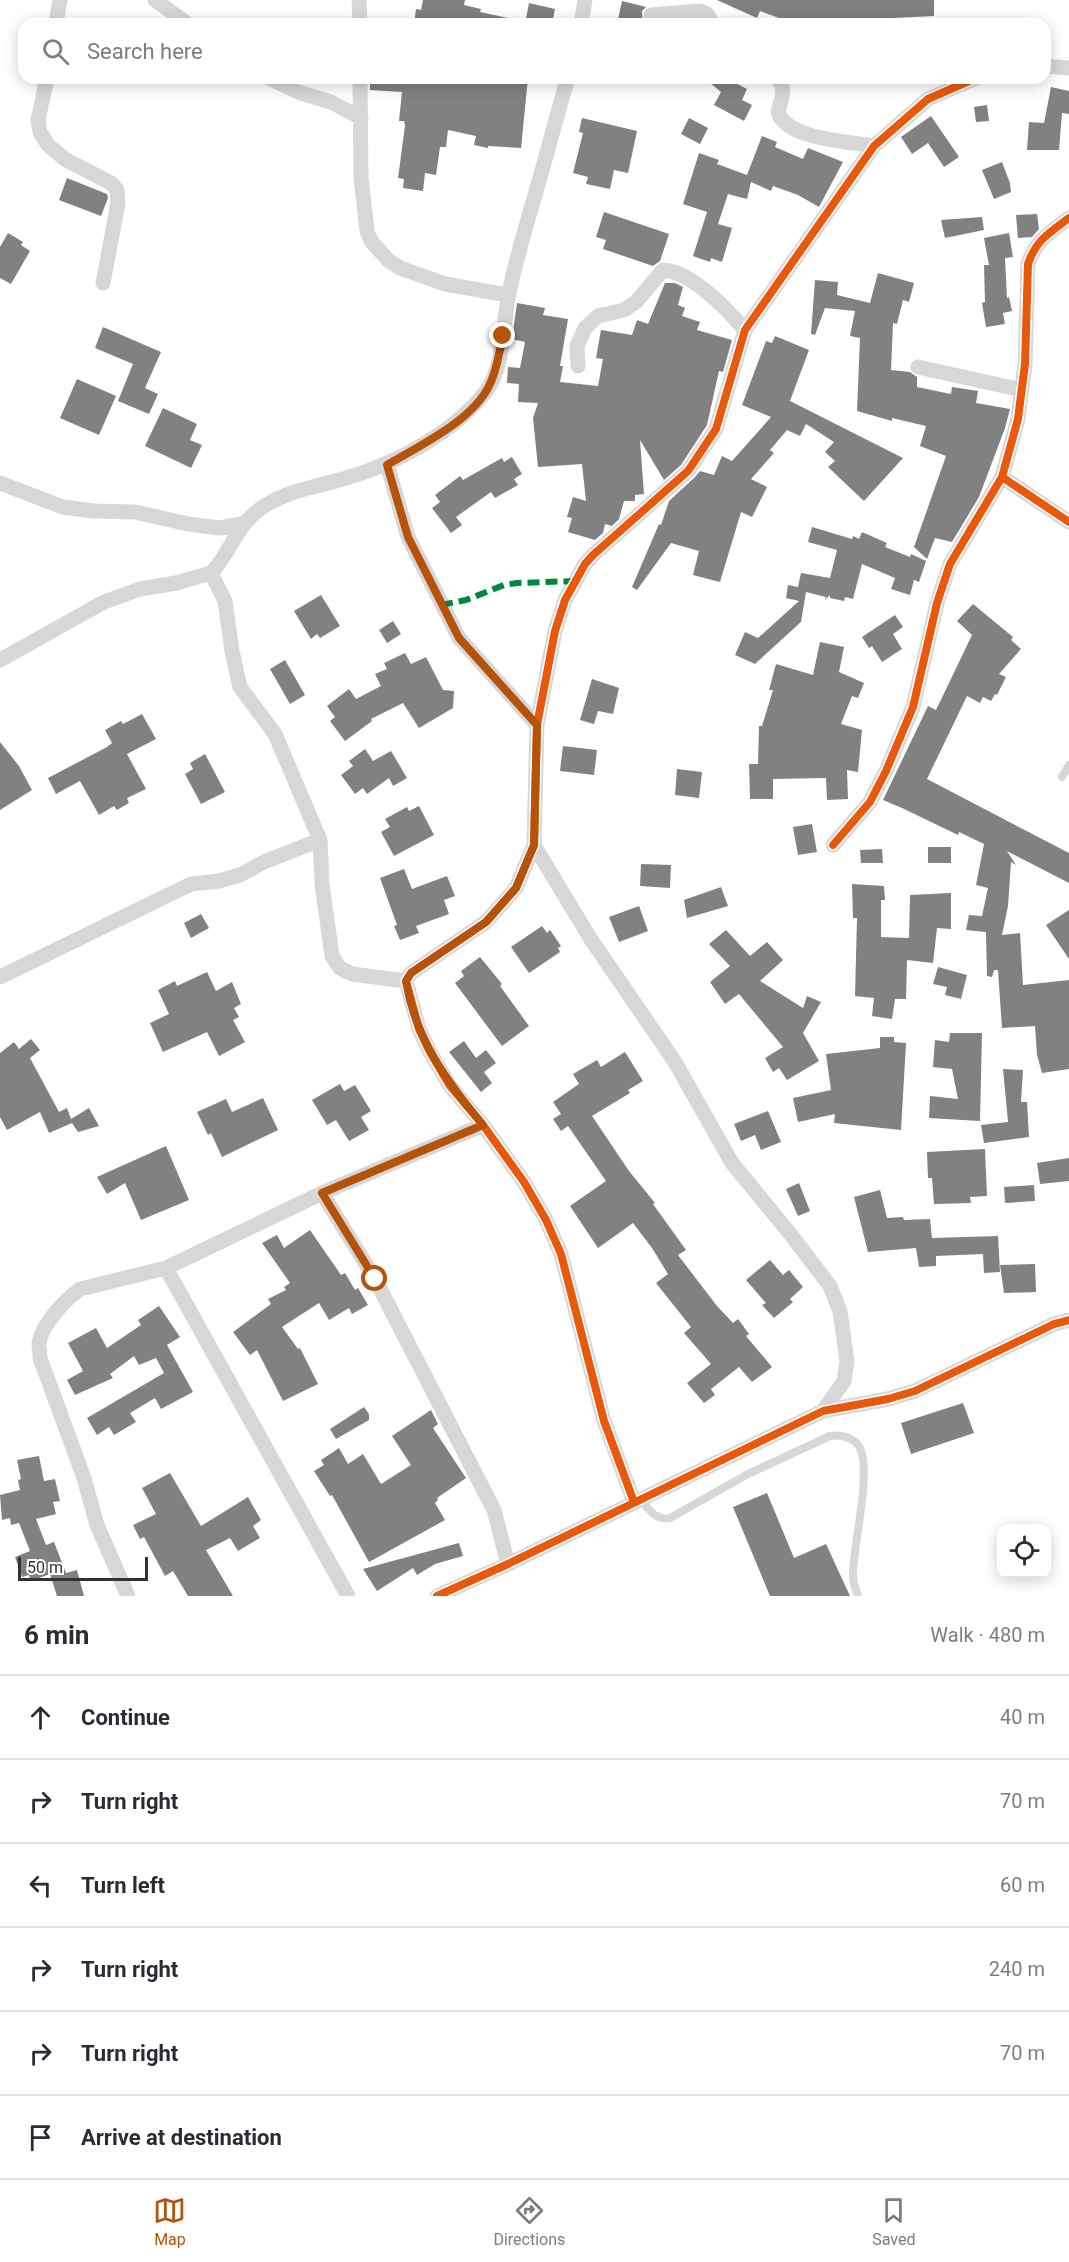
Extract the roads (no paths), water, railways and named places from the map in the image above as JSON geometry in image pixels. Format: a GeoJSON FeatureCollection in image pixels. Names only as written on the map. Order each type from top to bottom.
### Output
{"type":"FeatureCollection","features":[{"type":"Feature","properties":{"kind":"street"},"geometry":{"type":"LineString","coordinates":[[57,18],[60,0]]}},
{"type":"Feature","properties":{"kind":"street"},"geometry":{"type":"LineString","coordinates":[[155,0],[180,18]]}},
{"type":"Feature","properties":{"kind":"street"},"geometry":{"type":"LineString","coordinates":[[359,0],[360,18]]}},
{"type":"Feature","properties":{"kind":"street"},"geometry":{"type":"LineString","coordinates":[[582,18],[585,0]]}},
{"type":"Feature","properties":{"kind":"street"},"geometry":{"type":"LineString","coordinates":[[651,15],[700,11],[709,18]]}},
{"type":"Feature","properties":{"kind":"street"},"geometry":{"type":"LineString","coordinates":[[1051,66],[1069,68]]}},
{"type":"Feature","properties":{"kind":"street"},"geometry":{"type":"LineString","coordinates":[[46,84],[38,120],[40,132],[48,145],[66,160],[111,183],[117,190],[118,203],[103,283]]}},
{"type":"Feature","properties":{"kind":"street"},"geometry":{"type":"LineString","coordinates":[[281,84],[298,92],[331,102],[361,118]]}},
{"type":"Feature","properties":{"kind":"street"},"geometry":{"type":"LineString","coordinates":[[360,84],[361,177],[367,231],[378,250],[400,268],[445,284],[508,295]]}},
{"type":"Feature","properties":{"kind":"street"},"geometry":{"type":"LineString","coordinates":[[0,660],[104,602],[140,590],[211,573],[242,524],[261,508],[280,497],[300,490],[387,465],[452,425],[473,407],[489,388],[496,369],[508,295],[566,84]]}},
{"type":"Feature","properties":{"kind":"street"},"geometry":{"type":"LineString","coordinates":[[782,84],[784,89],[778,112],[784,123],[809,135],[874,146]]}},
{"type":"Feature","properties":{"kind":"street"},"geometry":{"type":"LineString","coordinates":[[637,1500],[604,1421],[561,1254],[546,1220],[524,1182],[483,1125],[450,1086],[429,1052],[419,1029],[406,981],[411,973],[486,922],[516,888],[534,845],[537,725],[555,631],[565,600],[575,581],[593,555],[688,471],[716,429],[745,330],[874,146],[928,99],[962,84]]}},
{"type":"Feature","properties":{"kind":"street"},"geometry":{"type":"LineString","coordinates":[[833,845],[870,802],[886,771],[913,707],[937,603],[950,564],[1002,477],[1018,419],[1022,390],[1028,264],[1033,250],[1042,238],[1069,218]]}},
{"type":"Feature","properties":{"kind":"street"},"geometry":{"type":"LineString","coordinates":[[578,366],[577,346],[585,328],[598,316],[624,310],[636,302],[663,270],[681,273],[730,312],[745,330]]}},
{"type":"Feature","properties":{"kind":"street"},"geometry":{"type":"LineString","coordinates":[[918,367],[1022,390]]}},
{"type":"Feature","properties":{"kind":"street"},"geometry":{"type":"LineString","coordinates":[[387,465],[408,537],[459,638],[537,725]]}},
{"type":"Feature","properties":{"kind":"street"},"geometry":{"type":"LineString","coordinates":[[1002,477],[1069,522]]}},
{"type":"Feature","properties":{"kind":"street"},"geometry":{"type":"LineString","coordinates":[[0,483],[63,507],[94,512],[135,512],[188,524],[219,528],[242,524]]}},
{"type":"Feature","properties":{"kind":"street"},"geometry":{"type":"LineString","coordinates":[[211,573],[225,601],[240,687],[275,734],[320,840],[322,884],[332,956],[340,968],[352,974],[406,981]]}},
{"type":"Feature","properties":{"kind":"street"},"geometry":{"type":"LineString","coordinates":[[0,977],[191,884],[219,881],[240,875],[264,862],[320,840]]}},
{"type":"Feature","properties":{"kind":"street"},"geometry":{"type":"LineString","coordinates":[[534,845],[590,938],[675,1062],[732,1163],[830,1286],[840,1311],[847,1361],[844,1381],[823,1411]]}},
{"type":"Feature","properties":{"kind":"street"},"geometry":{"type":"LineString","coordinates":[[128,1596],[97,1525],[84,1478],[40,1358],[39,1342],[50,1320],[69,1297],[80,1289],[166,1268],[322,1193],[483,1125]]}},
{"type":"Feature","properties":{"kind":"street"},"geometry":{"type":"LineString","coordinates":[[322,1193],[375,1279],[494,1510],[508,1564]]}},
{"type":"Feature","properties":{"kind":"street"},"geometry":{"type":"LineString","coordinates":[[166,1268],[348,1596]]}},
{"type":"Feature","properties":{"kind":"street"},"geometry":{"type":"LineString","coordinates":[[437,1596],[508,1564],[823,1411],[888,1399],[915,1391],[1054,1323],[1069,1320]]}},
{"type":"Feature","properties":{"kind":"lane"},"geometry":{"type":"LineString","coordinates":[[1062,777],[1069,765]]}},
{"type":"Feature","properties":{"kind":"lane"},"geometry":{"type":"LineString","coordinates":[[637,1500],[655,1516],[662,1519],[670,1518],[748,1474],[830,1436],[841,1435],[851,1438],[857,1443],[862,1454],[863,1480],[852,1577],[858,1596]]}}]}
